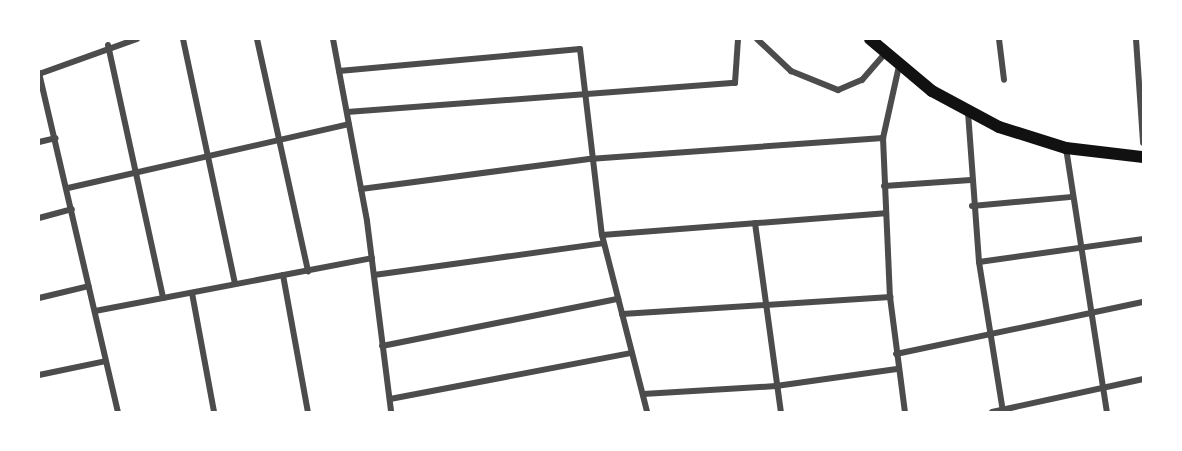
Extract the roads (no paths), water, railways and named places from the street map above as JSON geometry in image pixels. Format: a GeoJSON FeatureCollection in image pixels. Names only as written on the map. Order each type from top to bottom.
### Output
{"type":"FeatureCollection","features":[{"type":"Feature","properties":{"kind":"main road"},"geometry":{"type":"LineString","coordinates":[[870,39],[899,66],[968,112],[1066,148],[1143,157]]}},
{"type":"Feature","properties":{"kind":"street"},"geometry":{"type":"LineString","coordinates":[[100,39],[100,48]]}},
{"type":"Feature","properties":{"kind":"street"},"geometry":{"type":"LineString","coordinates":[[118,412],[68,188],[39,73],[108,45],[137,39]]}},
{"type":"Feature","properties":{"kind":"street"},"geometry":{"type":"LineString","coordinates":[[183,39],[235,284]]}},
{"type":"Feature","properties":{"kind":"street"},"geometry":{"type":"LineString","coordinates":[[257,39],[308,271]]}},
{"type":"Feature","properties":{"kind":"street"},"geometry":{"type":"LineString","coordinates":[[333,39],[372,258],[391,412]]}},
{"type":"Feature","properties":{"kind":"street"},"geometry":{"type":"LineString","coordinates":[[347,112],[735,83],[738,39]]}},
{"type":"Feature","properties":{"kind":"street"},"geometry":{"type":"LineString","coordinates":[[757,39],[791,70],[838,90],[861,80],[885,54]]}},
{"type":"Feature","properties":{"kind":"street"},"geometry":{"type":"LineString","coordinates":[[999,39],[1004,80]]}},
{"type":"Feature","properties":{"kind":"street"},"geometry":{"type":"LineString","coordinates":[[1136,39],[1143,143]]}},
{"type":"Feature","properties":{"kind":"street"},"geometry":{"type":"LineString","coordinates":[[108,45],[163,298]]}},
{"type":"Feature","properties":{"kind":"street"},"geometry":{"type":"LineString","coordinates":[[339,70],[580,49],[589,159],[602,235],[647,412]]}},
{"type":"Feature","properties":{"kind":"street"},"geometry":{"type":"LineString","coordinates":[[899,66],[883,138],[890,297],[897,369],[905,412]]}},
{"type":"Feature","properties":{"kind":"street"},"geometry":{"type":"LineString","coordinates":[[968,112],[972,206],[988,334],[1003,411]]}},
{"type":"Feature","properties":{"kind":"street"},"geometry":{"type":"LineString","coordinates":[[68,188],[349,124]]}},
{"type":"Feature","properties":{"kind":"street"},"geometry":{"type":"LineString","coordinates":[[39,142],[56,138]]}},
{"type":"Feature","properties":{"kind":"street"},"geometry":{"type":"LineString","coordinates":[[361,189],[589,159],[883,138]]}},
{"type":"Feature","properties":{"kind":"street"},"geometry":{"type":"LineString","coordinates":[[1066,148],[1078,248],[1107,412]]}},
{"type":"Feature","properties":{"kind":"street"},"geometry":{"type":"LineString","coordinates":[[884,186],[971,180]]}},
{"type":"Feature","properties":{"kind":"street"},"geometry":{"type":"LineString","coordinates":[[972,206],[1071,197]]}},
{"type":"Feature","properties":{"kind":"street"},"geometry":{"type":"LineString","coordinates":[[39,218],[72,209]]}},
{"type":"Feature","properties":{"kind":"street"},"geometry":{"type":"LineString","coordinates":[[602,235],[885,213]]}},
{"type":"Feature","properties":{"kind":"street"},"geometry":{"type":"LineString","coordinates":[[755,223],[781,412]]}},
{"type":"Feature","properties":{"kind":"street"},"geometry":{"type":"LineString","coordinates":[[979,262],[1143,238]]}},
{"type":"Feature","properties":{"kind":"street"},"geometry":{"type":"LineString","coordinates":[[374,275],[604,243]]}},
{"type":"Feature","properties":{"kind":"street"},"geometry":{"type":"LineString","coordinates":[[95,311],[372,258]]}},
{"type":"Feature","properties":{"kind":"street"},"geometry":{"type":"LineString","coordinates":[[284,275],[308,412]]}},
{"type":"Feature","properties":{"kind":"street"},"geometry":{"type":"LineString","coordinates":[[39,298],[89,286]]}},
{"type":"Feature","properties":{"kind":"street"},"geometry":{"type":"LineString","coordinates":[[192,293],[214,412]]}},
{"type":"Feature","properties":{"kind":"street"},"geometry":{"type":"LineString","coordinates":[[622,314],[890,297]]}},
{"type":"Feature","properties":{"kind":"street"},"geometry":{"type":"LineString","coordinates":[[382,346],[618,299]]}},
{"type":"Feature","properties":{"kind":"street"},"geometry":{"type":"LineString","coordinates":[[896,354],[1143,302]]}},
{"type":"Feature","properties":{"kind":"street"},"geometry":{"type":"LineString","coordinates":[[390,399],[632,353]]}},
{"type":"Feature","properties":{"kind":"street"},"geometry":{"type":"LineString","coordinates":[[39,375],[106,361]]}},
{"type":"Feature","properties":{"kind":"street"},"geometry":{"type":"LineString","coordinates":[[643,394],[776,386],[897,369]]}},
{"type":"Feature","properties":{"kind":"street"},"geometry":{"type":"LineString","coordinates":[[992,412],[1101,386],[1143,379]]}}]}
